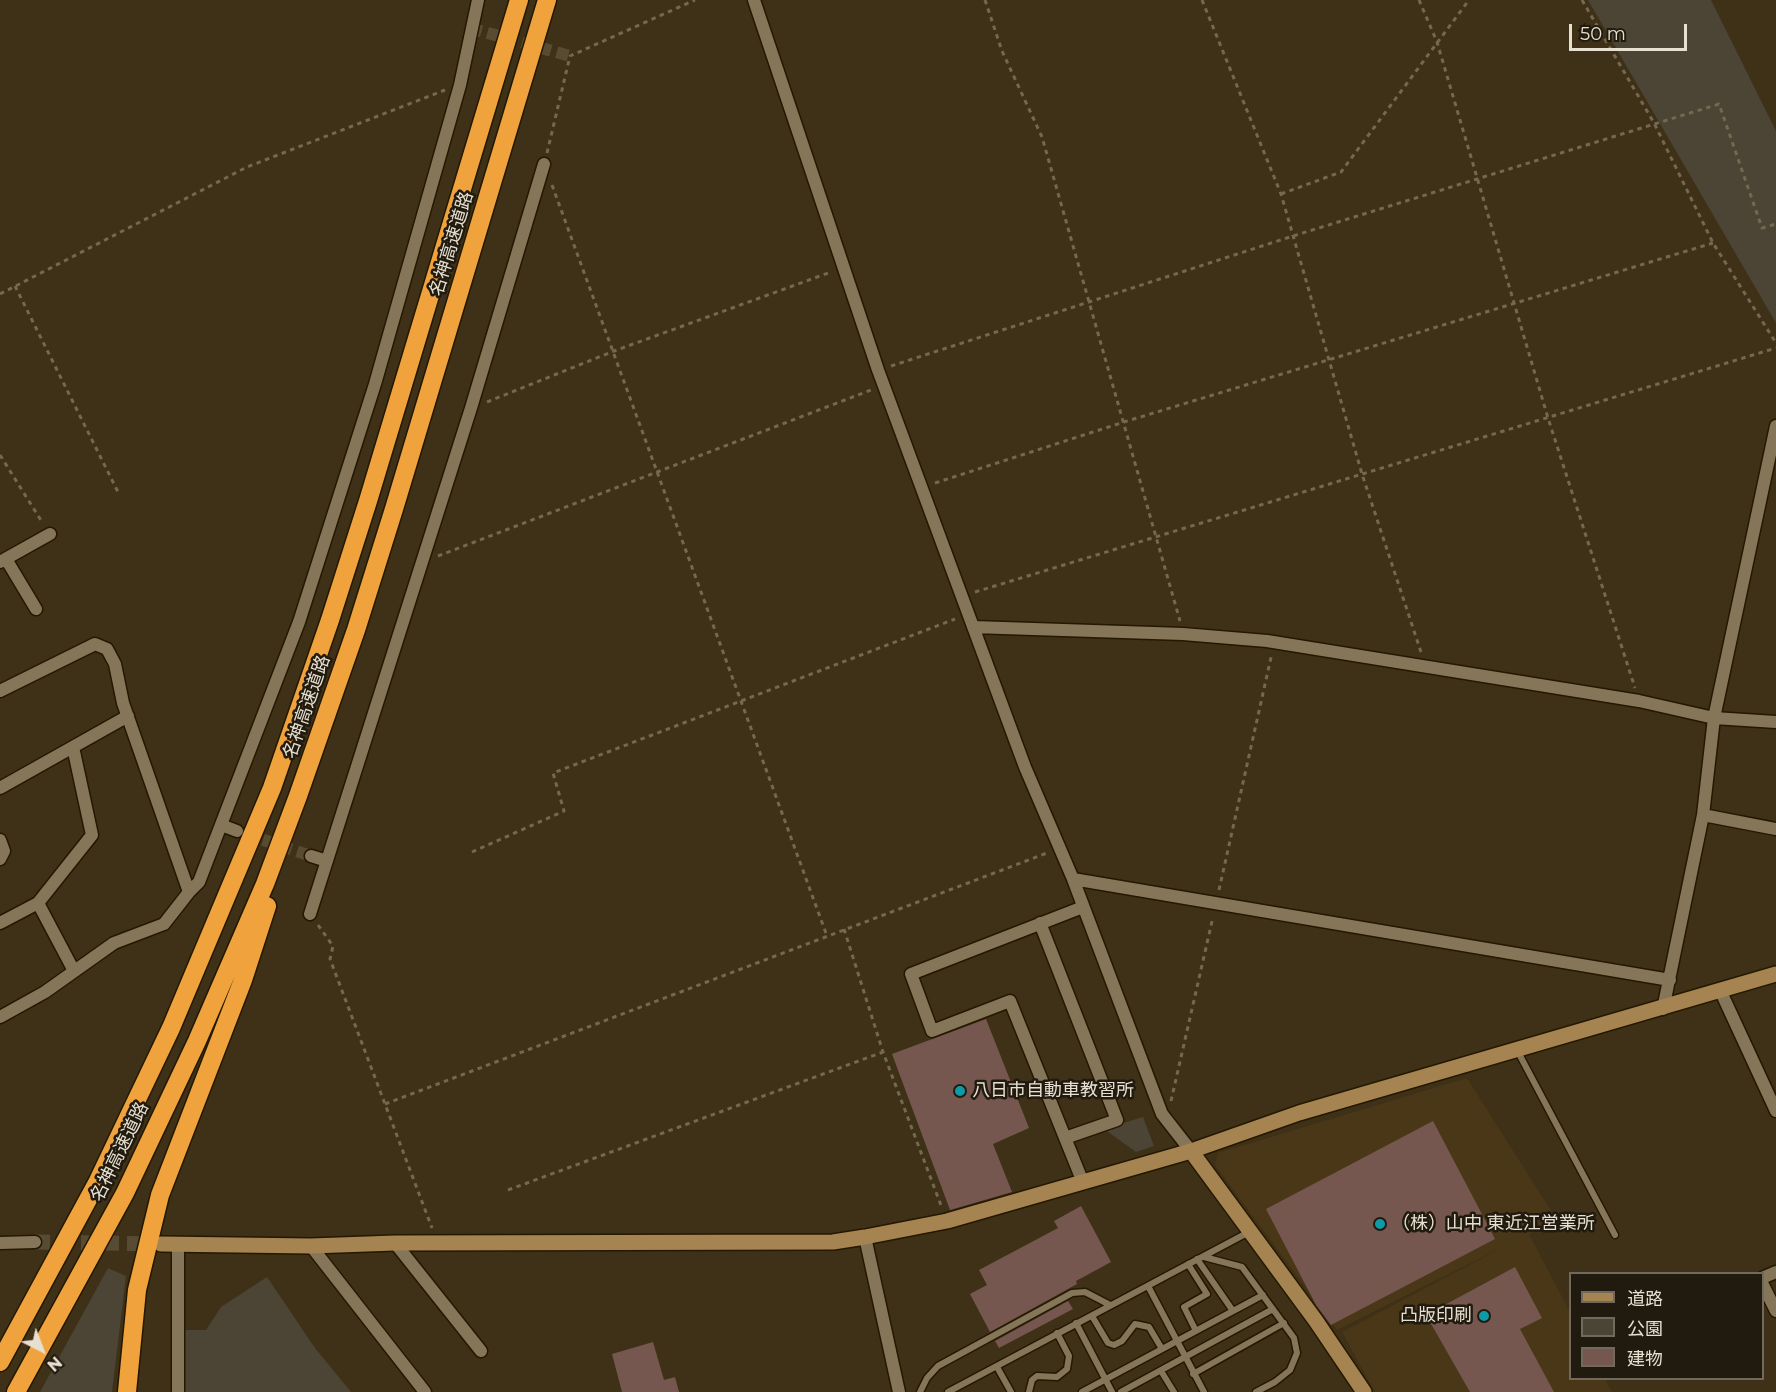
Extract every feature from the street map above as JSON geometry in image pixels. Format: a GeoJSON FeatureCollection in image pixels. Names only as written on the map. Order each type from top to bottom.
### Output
{"type":"FeatureCollection","features":[{"type":"Feature","properties":{"kind":"highway","name":"名神高速道路"},"geometry":{"type":"LineString","coordinates":[[0,1362],[98,1181],[171,1028],[272,788],[368,501],[519,0]]}},
{"type":"Feature","properties":{"kind":"highway","name":"名神高速道路"},"geometry":{"type":"LineString","coordinates":[[16,1392],[125,1193],[197,1041],[265,884],[356,630],[547,0]]}},
{"type":"Feature","properties":{"kind":"highway"},"geometry":{"type":"LineString","coordinates":[[127,1392],[137,1290],[160,1195],[243,980],[356,630]]}},
{"type":"Feature","properties":{"kind":"street"},"geometry":{"type":"LineString","coordinates":[[0,1017],[45,992],[114,943],[164,924],[199,882],[299,622],[364,418],[460,85],[478,0]]}},
{"type":"Feature","properties":{"kind":"street"},"geometry":{"type":"LineString","coordinates":[[754,0],[884,385],[921,487],[1025,767],[1073,879],[1162,1114],[1354,1374],[1364,1392]]}},
{"type":"Feature","properties":{"kind":"street"},"geometry":{"type":"LineString","coordinates":[[310,914],[471,408],[544,164]]}},
{"type":"Feature","properties":{"kind":"street"},"geometry":{"type":"LineString","coordinates":[[1663,1009],[1702,816],[1714,718],[1776,426]]}},
{"type":"Feature","properties":{"kind":"street"},"geometry":{"type":"LineString","coordinates":[[36,609],[3,561],[50,534]]}},
{"type":"Feature","properties":{"kind":"street"},"geometry":{"type":"LineString","coordinates":[[973,627],[1183,634],[1275,642],[1640,701],[1714,718],[1776,722]]}},
{"type":"Feature","properties":{"kind":"street"},"geometry":{"type":"LineString","coordinates":[[0,691],[95,644],[102,645],[111,654],[128,716],[189,892]]}},
{"type":"Feature","properties":{"kind":"street"},"geometry":{"type":"LineString","coordinates":[[0,788],[128,716]]}},
{"type":"Feature","properties":{"kind":"street"},"geometry":{"type":"LineString","coordinates":[[0,923],[38,903],[92,835],[74,747]]}},
{"type":"Feature","properties":{"kind":"street"},"geometry":{"type":"LineString","coordinates":[[1702,816],[1776,829]]}},
{"type":"Feature","properties":{"kind":"street"},"geometry":{"type":"LineString","coordinates":[[221,825],[237,831]]}},
{"type":"Feature","properties":{"kind":"street"},"geometry":{"type":"LineString","coordinates":[[0,840],[3,851],[0,859]]}},
{"type":"Feature","properties":{"kind":"street"},"geometry":{"type":"LineString","coordinates":[[310,856],[327,861]]}},
{"type":"Feature","properties":{"kind":"street"},"geometry":{"type":"LineString","coordinates":[[1073,879],[1670,980]]}},
{"type":"Feature","properties":{"kind":"street"},"geometry":{"type":"LineString","coordinates":[[38,903],[74,971]]}},
{"type":"Feature","properties":{"kind":"street"},"geometry":{"type":"LineString","coordinates":[[1082,1180],[1010,1001],[932,1031],[910,974],[1083,907]]}},
{"type":"Feature","properties":{"kind":"street"},"geometry":{"type":"LineString","coordinates":[[1040,923],[1117,1120],[1065,1138]]}},
{"type":"Feature","properties":{"kind":"street"},"geometry":{"type":"LineString","coordinates":[[161,1244],[310,1246],[395,1243],[833,1242],[865,1237],[947,1221],[1082,1180],[1191,1151],[1299,1113],[1663,1009],[1776,974]]}},
{"type":"Feature","properties":{"kind":"street"},"geometry":{"type":"LineString","coordinates":[[1721,992],[1776,1111]]}},
{"type":"Feature","properties":{"kind":"street"},"geometry":{"type":"LineString","coordinates":[[865,1237],[897,1392]]}},
{"type":"Feature","properties":{"kind":"street"},"geometry":{"type":"LineString","coordinates":[[0,1243],[35,1242]]}},
{"type":"Feature","properties":{"kind":"street"},"geometry":{"type":"LineString","coordinates":[[395,1243],[481,1351]]}},
{"type":"Feature","properties":{"kind":"street"},"geometry":{"type":"LineString","coordinates":[[178,1245],[178,1392]]}},
{"type":"Feature","properties":{"kind":"street"},"geometry":{"type":"LineString","coordinates":[[310,1246],[425,1392]]}},
{"type":"Feature","properties":{"kind":"street"},"geometry":{"type":"LineString","coordinates":[[1764,1285],[1776,1311]]}},
{"type":"Feature","properties":{"kind":"lane"},"geometry":{"type":"LineString","coordinates":[[1517,1050],[1615,1235]]}},
{"type":"Feature","properties":{"kind":"lane"},"geometry":{"type":"LineString","coordinates":[[948,1392],[1250,1232]]}},
{"type":"Feature","properties":{"kind":"lane"},"geometry":{"type":"LineString","coordinates":[[1197,1259],[1208,1256],[1242,1267],[1294,1338],[1297,1353],[1290,1370],[1275,1382],[1256,1392]]}},
{"type":"Feature","properties":{"kind":"lane"},"geometry":{"type":"LineString","coordinates":[[1197,1259],[1233,1311]]}},
{"type":"Feature","properties":{"kind":"lane"},"geometry":{"type":"LineString","coordinates":[[1188,1264],[1207,1294],[1184,1306],[1196,1331]]}},
{"type":"Feature","properties":{"kind":"lane"},"geometry":{"type":"LineString","coordinates":[[1148,1286],[1204,1392]]}},
{"type":"Feature","properties":{"kind":"lane"},"geometry":{"type":"LineString","coordinates":[[920,1392],[927,1378],[938,1366],[1072,1293],[1085,1292],[1110,1305]]}},
{"type":"Feature","properties":{"kind":"lane"},"geometry":{"type":"LineString","coordinates":[[1082,1392],[1263,1296]]}},
{"type":"Feature","properties":{"kind":"lane"},"geometry":{"type":"LineString","coordinates":[[1121,1392],[1273,1309]]}},
{"type":"Feature","properties":{"kind":"lane"},"geometry":{"type":"LineString","coordinates":[[1092,1316],[1108,1343],[1114,1345],[1122,1341],[1135,1324],[1149,1327],[1162,1349]]}},
{"type":"Feature","properties":{"kind":"lane"},"geometry":{"type":"LineString","coordinates":[[1076,1323],[1112,1392]]}},
{"type":"Feature","properties":{"kind":"lane"},"geometry":{"type":"LineString","coordinates":[[1194,1374],[1284,1323]]}},
{"type":"Feature","properties":{"kind":"lane"},"geometry":{"type":"LineString","coordinates":[[1029,1392],[1032,1380],[1037,1376],[1057,1377],[1068,1369],[1069,1356],[1057,1333]]}},
{"type":"Feature","properties":{"kind":"lane"},"geometry":{"type":"LineString","coordinates":[[997,1366],[1011,1392]]}},
{"type":"Feature","properties":{"kind":"lane"},"geometry":{"type":"LineString","coordinates":[[1161,1371],[1174,1392]]}},
{"type":"Feature","properties":{"kind":"path"},"geometry":{"type":"LineString","coordinates":[[695,0],[570,56],[544,164],[827,936]]}},
{"type":"Feature","properties":{"kind":"path"},"geometry":{"type":"LineString","coordinates":[[985,0],[1002,51],[1042,137],[1183,634]]}},
{"type":"Feature","properties":{"kind":"path"},"geometry":{"type":"LineString","coordinates":[[1202,0],[1281,194],[1362,474],[1425,666]]}},
{"type":"Feature","properties":{"kind":"path"},"geometry":{"type":"LineString","coordinates":[[1419,0],[1437,42],[1548,418],[1640,701]]}},
{"type":"Feature","properties":{"kind":"path"},"geometry":{"type":"LineString","coordinates":[[1281,194],[1341,172],[1469,0]]}},
{"type":"Feature","properties":{"kind":"path"},"geometry":{"type":"LineString","coordinates":[[1582,0],[1654,123],[1713,243],[1776,343]]}},
{"type":"Feature","properties":{"kind":"path"},"geometry":{"type":"LineString","coordinates":[[0,294],[247,166],[460,85]]}},
{"type":"Feature","properties":{"kind":"path"},"geometry":{"type":"LineString","coordinates":[[879,370],[1293,236],[1719,104],[1762,228],[1776,224]]}},
{"type":"Feature","properties":{"kind":"path"},"geometry":{"type":"LineString","coordinates":[[921,487],[1124,422],[1713,243]]}},
{"type":"Feature","properties":{"kind":"path"},"geometry":{"type":"LineString","coordinates":[[471,408],[614,351],[844,267]]}},
{"type":"Feature","properties":{"kind":"path"},"geometry":{"type":"LineString","coordinates":[[15,286],[118,492]]}},
{"type":"Feature","properties":{"kind":"path"},"geometry":{"type":"LineString","coordinates":[[961,596],[1776,348]]}},
{"type":"Feature","properties":{"kind":"path"},"geometry":{"type":"LineString","coordinates":[[422,562],[884,385]]}},
{"type":"Feature","properties":{"kind":"path"},"geometry":{"type":"LineString","coordinates":[[0,455],[50,534]]}},
{"type":"Feature","properties":{"kind":"path"},"geometry":{"type":"LineString","coordinates":[[472,852],[564,811],[553,773],[968,614]]}},
{"type":"Feature","properties":{"kind":"path"},"geometry":{"type":"LineString","coordinates":[[1169,1111],[1275,642]]}},
{"type":"Feature","properties":{"kind":"path"},"geometry":{"type":"LineString","coordinates":[[385,1104],[1060,848]]}},
{"type":"Feature","properties":{"kind":"path"},"geometry":{"type":"LineString","coordinates":[[310,914],[333,946],[330,959],[438,1243]]}},
{"type":"Feature","properties":{"kind":"path"},"geometry":{"type":"LineString","coordinates":[[844,929],[883,1052],[947,1221]]}},
{"type":"Feature","properties":{"kind":"path"},"geometry":{"type":"LineString","coordinates":[[508,1190],[883,1052]]}},
{"type":"Feature","properties":{"kind":"shaded area"},"geometry":{"type":"Polygon","coordinates":[[[1467,1078],[1557,1220],[1529,1234],[1569,1310],[1569,1380],[1606,1380],[1612,1392],[1375,1392],[1342,1332],[1509,1244],[1337,1330],[1215,1165],[1218,1153],[1467,1078]]]}},
{"type":"Feature","properties":{"kind":"green space"},"geometry":{"type":"Polygon","coordinates":[[[1588,0],[1711,0],[1776,131],[1776,323],[1588,0]]]}},
{"type":"Feature","properties":{"kind":"green space"},"geometry":{"type":"Polygon","coordinates":[[[1143,1117],[1154,1146],[1136,1152],[1104,1129],[1143,1117]]]}},
{"type":"Feature","properties":{"kind":"green space"},"geometry":{"type":"Polygon","coordinates":[[[108,1268],[126,1276],[112,1392],[40,1392],[108,1268]]]}},
{"type":"Feature","properties":{"kind":"green space"},"geometry":{"type":"Polygon","coordinates":[[[267,1277],[315,1348],[351,1392],[185,1392],[185,1330],[206,1330],[221,1307],[267,1277]]]}},
{"type":"Feature","properties":{"kind":"building","name":"八日市自動車教習所"},"geometry":{"type":"Polygon","coordinates":[[[986,1019],[1029,1128],[993,1144],[1012,1192],[950,1210],[892,1054],[986,1019]]]}},
{"type":"Feature","properties":{"kind":"building","name":"（株）山中 東近江営業所"},"geometry":{"type":"Polygon","coordinates":[[[1433,1121],[1495,1239],[1331,1325],[1316,1305],[1266,1209],[1433,1121]]]}},
{"type":"Feature","properties":{"kind":"building"},"geometry":{"type":"Polygon","coordinates":[[[1081,1206],[1111,1262],[1076,1281],[1077,1284],[990,1332],[970,1294],[987,1285],[979,1270],[1058,1228],[1054,1221],[1081,1206]]]}},
{"type":"Feature","properties":{"kind":"building","name":"凸版印刷"},"geometry":{"type":"Polygon","coordinates":[[[1515,1267],[1542,1318],[1520,1329],[1554,1392],[1470,1392],[1426,1315],[1515,1267]]]}},
{"type":"Feature","properties":{"kind":"building"},"geometry":{"type":"Polygon","coordinates":[[[1068,1301],[1073,1309],[999,1348],[995,1341],[1068,1301]]]}},
{"type":"Feature","properties":{"kind":"building"},"geometry":{"type":"Polygon","coordinates":[[[653,1342],[664,1380],[675,1377],[679,1392],[622,1392],[612,1354],[653,1342]]]}},
{"type":"Feature","properties":{"kind":"tunnel"},"geometry":{"type":"LineString","coordinates":[[470,28],[570,56]]}},
{"type":"Feature","properties":{"kind":"tunnel"},"geometry":{"type":"LineString","coordinates":[[246,834],[311,856]]}},
{"type":"Feature","properties":{"kind":"tunnel"},"geometry":{"type":"LineString","coordinates":[[35,1242],[158,1244]]}},
{"type":"Feature","properties":{"kind":"place","name":"八日市自動車教習所"},"geometry":{"type":"Point","coordinates":[960,1091]}},
{"type":"Feature","properties":{"kind":"place","name":"（株）山中 東近江営業所"},"geometry":{"type":"Point","coordinates":[1380,1224]}},
{"type":"Feature","properties":{"kind":"place","name":"凸版印刷"},"geometry":{"type":"Point","coordinates":[1484,1316]}}]}
